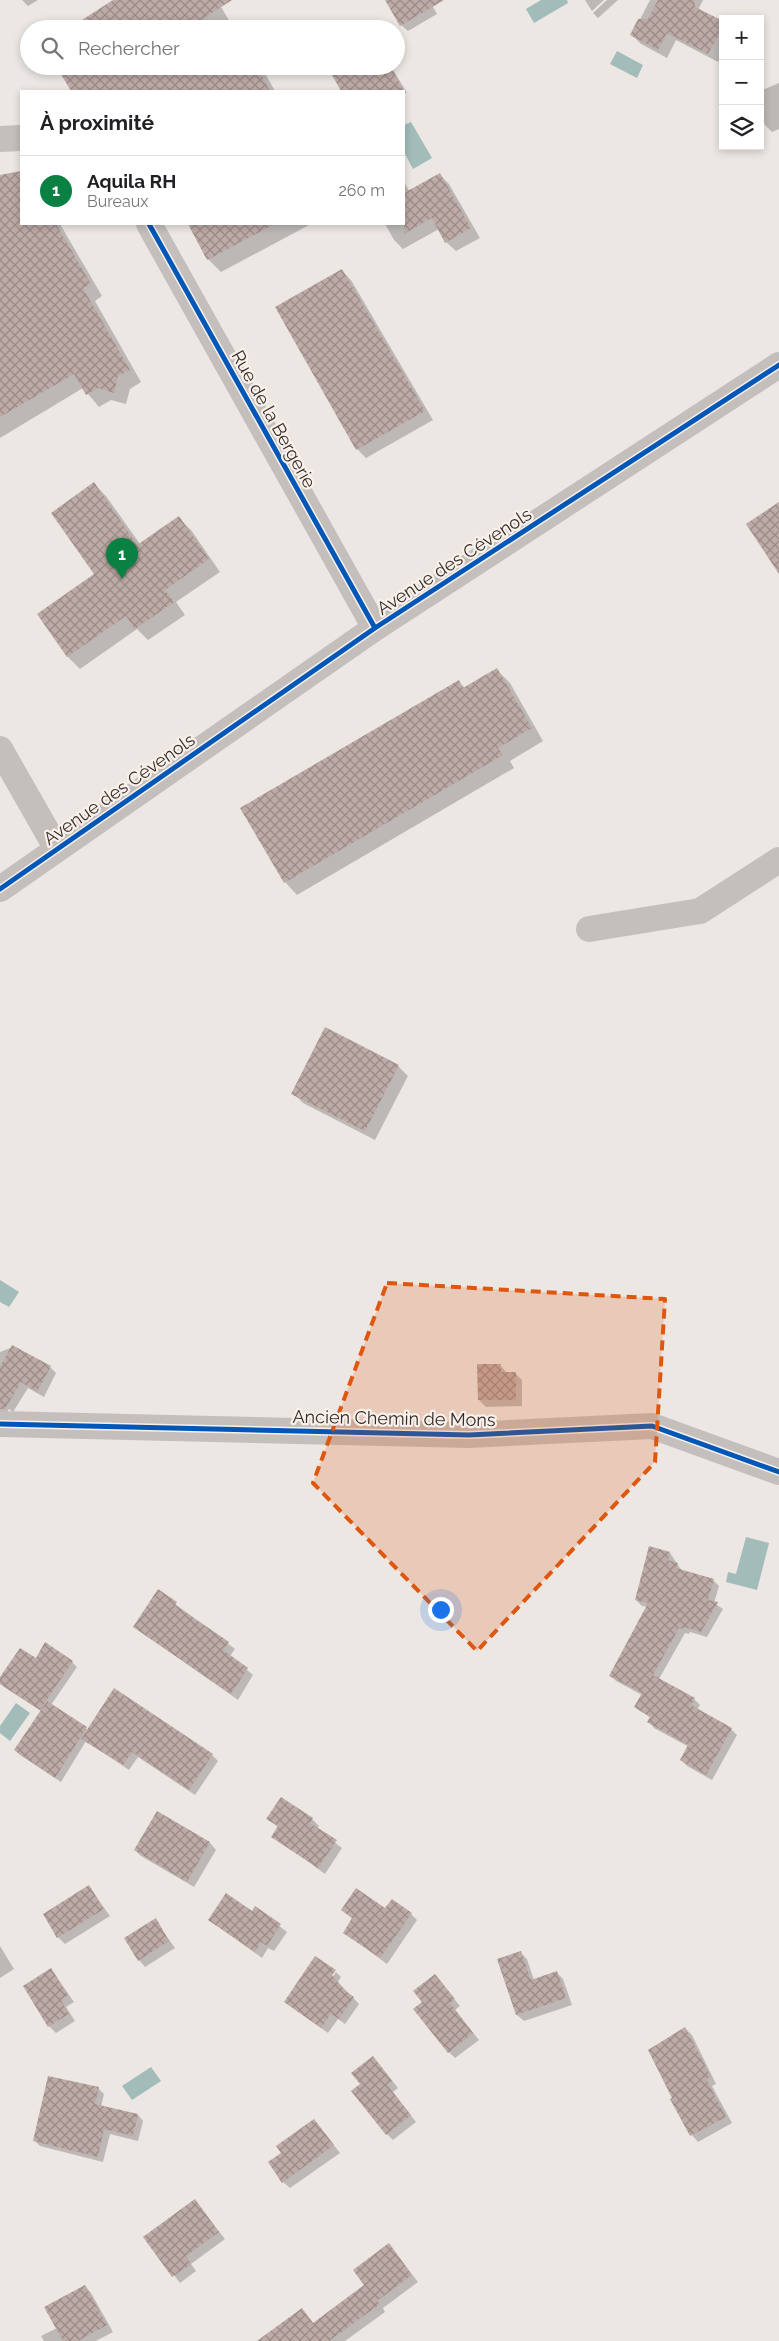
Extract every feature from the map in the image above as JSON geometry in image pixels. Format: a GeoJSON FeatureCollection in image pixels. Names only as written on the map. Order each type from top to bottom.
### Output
{"type":"FeatureCollection","features":[{"type":"Feature","properties":{"kind":"street"},"geometry":{"type":"LineString","coordinates":[[0,139],[20,138]]}},
{"type":"Feature","properties":{"kind":"street","name":"Rue de la Bergerie"},"geometry":{"type":"LineString","coordinates":[[150,225],[375,628]]}},
{"type":"Feature","properties":{"kind":"street","name":"Avenue des Cévenols"},"geometry":{"type":"LineString","coordinates":[[0,889],[375,628],[779,365]]}},
{"type":"Feature","properties":{"kind":"street"},"geometry":{"type":"LineString","coordinates":[[0,749],[57,849]]}},
{"type":"Feature","properties":{"kind":"street"},"geometry":{"type":"LineString","coordinates":[[589,929],[700,911],[779,860]]}},
{"type":"Feature","properties":{"kind":"street","name":"Ancien Chemin de Mons"},"geometry":{"type":"LineString","coordinates":[[0,1424],[469,1435],[652,1426],[779,1472]]}},
{"type":"Feature","properties":{"kind":"highlighted area"},"geometry":{"type":"Polygon","coordinates":[[[387,1283],[665,1299],[655,1462],[477,1651],[313,1483],[387,1283]]]}},
{"type":"Feature","properties":{"kind":"water"},"geometry":{"type":"Polygon","coordinates":[[[541,0],[567,0],[568,3],[534,23],[526,9],[541,0]]]}},
{"type":"Feature","properties":{"kind":"water"},"geometry":{"type":"Polygon","coordinates":[[[617,51],[643,65],[637,78],[610,64],[617,51]]]}},
{"type":"Feature","properties":{"kind":"water"},"geometry":{"type":"Polygon","coordinates":[[[411,122],[432,158],[413,169],[405,154],[405,125],[411,122]]]}},
{"type":"Feature","properties":{"kind":"water"},"geometry":{"type":"Polygon","coordinates":[[[0,1280],[19,1292],[9,1307],[0,1302],[0,1280]]]}},
{"type":"Feature","properties":{"kind":"water"},"geometry":{"type":"Polygon","coordinates":[[[746,1537],[769,1543],[757,1590],[726,1582],[728,1572],[736,1574],[746,1537]]]}},
{"type":"Feature","properties":{"kind":"water"},"geometry":{"type":"Polygon","coordinates":[[[16,1703],[30,1713],[10,1741],[0,1733],[0,1726],[16,1703]]]}},
{"type":"Feature","properties":{"kind":"water"},"geometry":{"type":"Polygon","coordinates":[[[151,2067],[161,2081],[132,2100],[122,2086],[151,2067]]]}},
{"type":"Feature","properties":{"kind":"building"},"geometry":{"type":"Polygon","coordinates":[[[113,0],[232,0],[201,20],[82,20],[113,0]]]}},
{"type":"Feature","properties":{"kind":"building"},"geometry":{"type":"Polygon","coordinates":[[[385,0],[444,0],[405,23],[405,20],[397,20],[385,0]]]}},
{"type":"Feature","properties":{"kind":"building"},"geometry":{"type":"Polygon","coordinates":[[[658,0],[694,0],[695,7],[719,19],[719,34],[708,54],[667,33],[658,50],[630,35],[638,19],[648,19],[658,0]]]}},
{"type":"Feature","properties":{"kind":"building"},"geometry":{"type":"Polygon","coordinates":[[[61,75],[262,75],[269,90],[70,90],[61,75]]]}},
{"type":"Feature","properties":{"kind":"building"},"geometry":{"type":"Polygon","coordinates":[[[332,75],[395,75],[403,90],[340,90],[332,75]]]}},
{"type":"Feature","properties":{"kind":"building"},"geometry":{"type":"Polygon","coordinates":[[[20,171],[20,225],[57,225],[91,284],[83,288],[130,370],[118,376],[114,393],[98,388],[86,395],[74,374],[0,417],[0,175],[20,171]]]}},
{"type":"Feature","properties":{"kind":"building"},"geometry":{"type":"Polygon","coordinates":[[[440,173],[471,228],[445,243],[432,218],[404,234],[405,192],[440,173]]]}},
{"type":"Feature","properties":{"kind":"building"},"geometry":{"type":"Polygon","coordinates":[[[189,225],[273,225],[207,260],[189,225]]]}},
{"type":"Feature","properties":{"kind":"building"},"geometry":{"type":"Polygon","coordinates":[[[342,269],[425,411],[356,450],[275,307],[342,269]]]}},
{"type":"Feature","properties":{"kind":"building"},"geometry":{"type":"Polygon","coordinates":[[[94,482],[137,545],[179,516],[209,559],[165,590],[174,602],[151,618],[135,629],[126,616],[67,657],[37,614],[94,574],[51,513],[94,482]]]}},
{"type":"Feature","properties":{"kind":"building"},"geometry":{"type":"Polygon","coordinates":[[[779,502],[779,574],[746,524],[779,502]]]}},
{"type":"Feature","properties":{"kind":"building"},"geometry":{"type":"Polygon","coordinates":[[[497,668],[532,728],[498,748],[503,755],[284,883],[240,808],[459,680],[463,688],[497,668]]]}},
{"type":"Feature","properties":{"kind":"building"},"geometry":{"type":"Polygon","coordinates":[[[325,1027],[399,1065],[365,1131],[291,1094],[325,1027]]]}},
{"type":"Feature","properties":{"kind":"building"},"geometry":{"type":"Polygon","coordinates":[[[12,1345],[51,1366],[37,1392],[21,1382],[5,1409],[0,1409],[0,1367],[12,1345]]]}},
{"type":"Feature","properties":{"kind":"building"},"geometry":{"type":"Polygon","coordinates":[[[477,1364],[501,1364],[501,1372],[516,1372],[516,1400],[478,1400],[477,1364]]]}},
{"type":"Feature","properties":{"kind":"building"},"geometry":{"type":"Polygon","coordinates":[[[649,1546],[670,1552],[668,1560],[678,1563],[676,1568],[714,1579],[708,1600],[718,1602],[701,1632],[684,1627],[683,1629],[679,1628],[653,1675],[695,1698],[691,1705],[732,1728],[706,1775],[680,1760],[688,1745],[647,1722],[650,1717],[634,1707],[642,1693],[609,1676],[648,1603],[635,1600],[649,1546]]]}},
{"type":"Feature","properties":{"kind":"building"},"geometry":{"type":"Polygon","coordinates":[[[158,1589],[177,1602],[175,1605],[229,1642],[223,1650],[248,1668],[231,1694],[133,1627],[158,1589]]]}},
{"type":"Feature","properties":{"kind":"building"},"geometry":{"type":"Polygon","coordinates":[[[45,1642],[73,1661],[40,1710],[0,1684],[0,1677],[20,1648],[36,1658],[45,1642]]]}},
{"type":"Feature","properties":{"kind":"building"},"geometry":{"type":"Polygon","coordinates":[[[114,1688],[213,1754],[189,1790],[132,1752],[123,1765],[81,1739],[114,1688]]]}},
{"type":"Feature","properties":{"kind":"building"},"geometry":{"type":"Polygon","coordinates":[[[47,1701],[87,1727],[55,1778],[14,1750],[47,1701]]]}},
{"type":"Feature","properties":{"kind":"building"},"geometry":{"type":"Polygon","coordinates":[[[281,1797],[313,1818],[310,1823],[337,1840],[318,1868],[271,1837],[278,1826],[266,1819],[281,1797]]]}},
{"type":"Feature","properties":{"kind":"building"},"geometry":{"type":"Polygon","coordinates":[[[157,1811],[210,1842],[187,1882],[134,1850],[157,1811]]]}},
{"type":"Feature","properties":{"kind":"building"},"geometry":{"type":"Polygon","coordinates":[[[89,1885],[104,1909],[57,1938],[43,1914],[89,1885]]]}},
{"type":"Feature","properties":{"kind":"building"},"geometry":{"type":"Polygon","coordinates":[[[356,1888],[385,1908],[392,1899],[412,1913],[380,1958],[343,1933],[352,1918],[341,1910],[356,1888]]]}},
{"type":"Feature","properties":{"kind":"building"},"geometry":{"type":"Polygon","coordinates":[[[226,1893],[252,1911],[255,1906],[281,1924],[267,1946],[261,1942],[255,1952],[208,1920],[226,1893]]]}},
{"type":"Feature","properties":{"kind":"building"},"geometry":{"type":"Polygon","coordinates":[[[156,1918],[169,1941],[138,1961],[124,1938],[156,1918]]]}},
{"type":"Feature","properties":{"kind":"building"},"geometry":{"type":"Polygon","coordinates":[[[521,1951],[531,1980],[557,1971],[566,1998],[516,2015],[497,1959],[521,1951]]]}},
{"type":"Feature","properties":{"kind":"building"},"geometry":{"type":"Polygon","coordinates":[[[315,1956],[336,1970],[332,1975],[344,1990],[354,1997],[339,2019],[331,2014],[321,2028],[284,2002],[315,1956]]]}},
{"type":"Feature","properties":{"kind":"building"},"geometry":{"type":"Polygon","coordinates":[[[51,1968],[68,1995],[61,2000],[69,2014],[48,2027],[23,1986],[51,1968]]]}},
{"type":"Feature","properties":{"kind":"building"},"geometry":{"type":"Polygon","coordinates":[[[435,1974],[455,1999],[450,2003],[473,2033],[448,2053],[413,2009],[422,2002],[413,1991],[435,1974]]]}},
{"type":"Feature","properties":{"kind":"building"},"geometry":{"type":"Polygon","coordinates":[[[685,2027],[711,2077],[706,2079],[726,2117],[690,2136],[670,2099],[672,2098],[648,2050],[685,2027]]]}},
{"type":"Feature","properties":{"kind":"building"},"geometry":{"type":"Polygon","coordinates":[[[373,2056],[392,2081],[387,2085],[411,2115],[386,2135],[351,2091],[360,2084],[351,2073],[373,2056]]]}},
{"type":"Feature","properties":{"kind":"building"},"geometry":{"type":"Polygon","coordinates":[[[48,2076],[99,2087],[95,2104],[138,2114],[133,2136],[104,2129],[98,2157],[33,2141],[48,2076]]]}},
{"type":"Feature","properties":{"kind":"building"},"geometry":{"type":"Polygon","coordinates":[[[314,2119],[334,2145],[282,2183],[268,2162],[281,2153],[276,2146],[314,2119]]]}},
{"type":"Feature","properties":{"kind":"building"},"geometry":{"type":"Polygon","coordinates":[[[195,2199],[219,2232],[186,2256],[191,2264],[172,2277],[143,2237],[195,2199]]]}},
{"type":"Feature","properties":{"kind":"building"},"geometry":{"type":"Polygon","coordinates":[[[389,2243],[412,2275],[377,2301],[380,2304],[329,2341],[257,2341],[302,2308],[313,2323],[364,2285],[353,2270],[389,2243]]]}},
{"type":"Feature","properties":{"kind":"building"},"geometry":{"type":"Polygon","coordinates":[[[85,2285],[107,2325],[78,2341],[63,2341],[44,2307],[85,2285]]]}},
{"type":"Feature","properties":{"kind":"cycle path"},"geometry":{"type":"LineString","coordinates":[[150,225],[375,628]]}},
{"type":"Feature","properties":{"kind":"cycle path"},"geometry":{"type":"LineString","coordinates":[[0,889],[375,628],[779,365]]}},
{"type":"Feature","properties":{"kind":"cycle path"},"geometry":{"type":"LineString","coordinates":[[0,1424],[469,1435],[652,1426],[779,1472]]}},
{"type":"Feature","properties":{"kind":"place","name":"Aquila RH"},"geometry":{"type":"Point","coordinates":[122,579]}}]}
